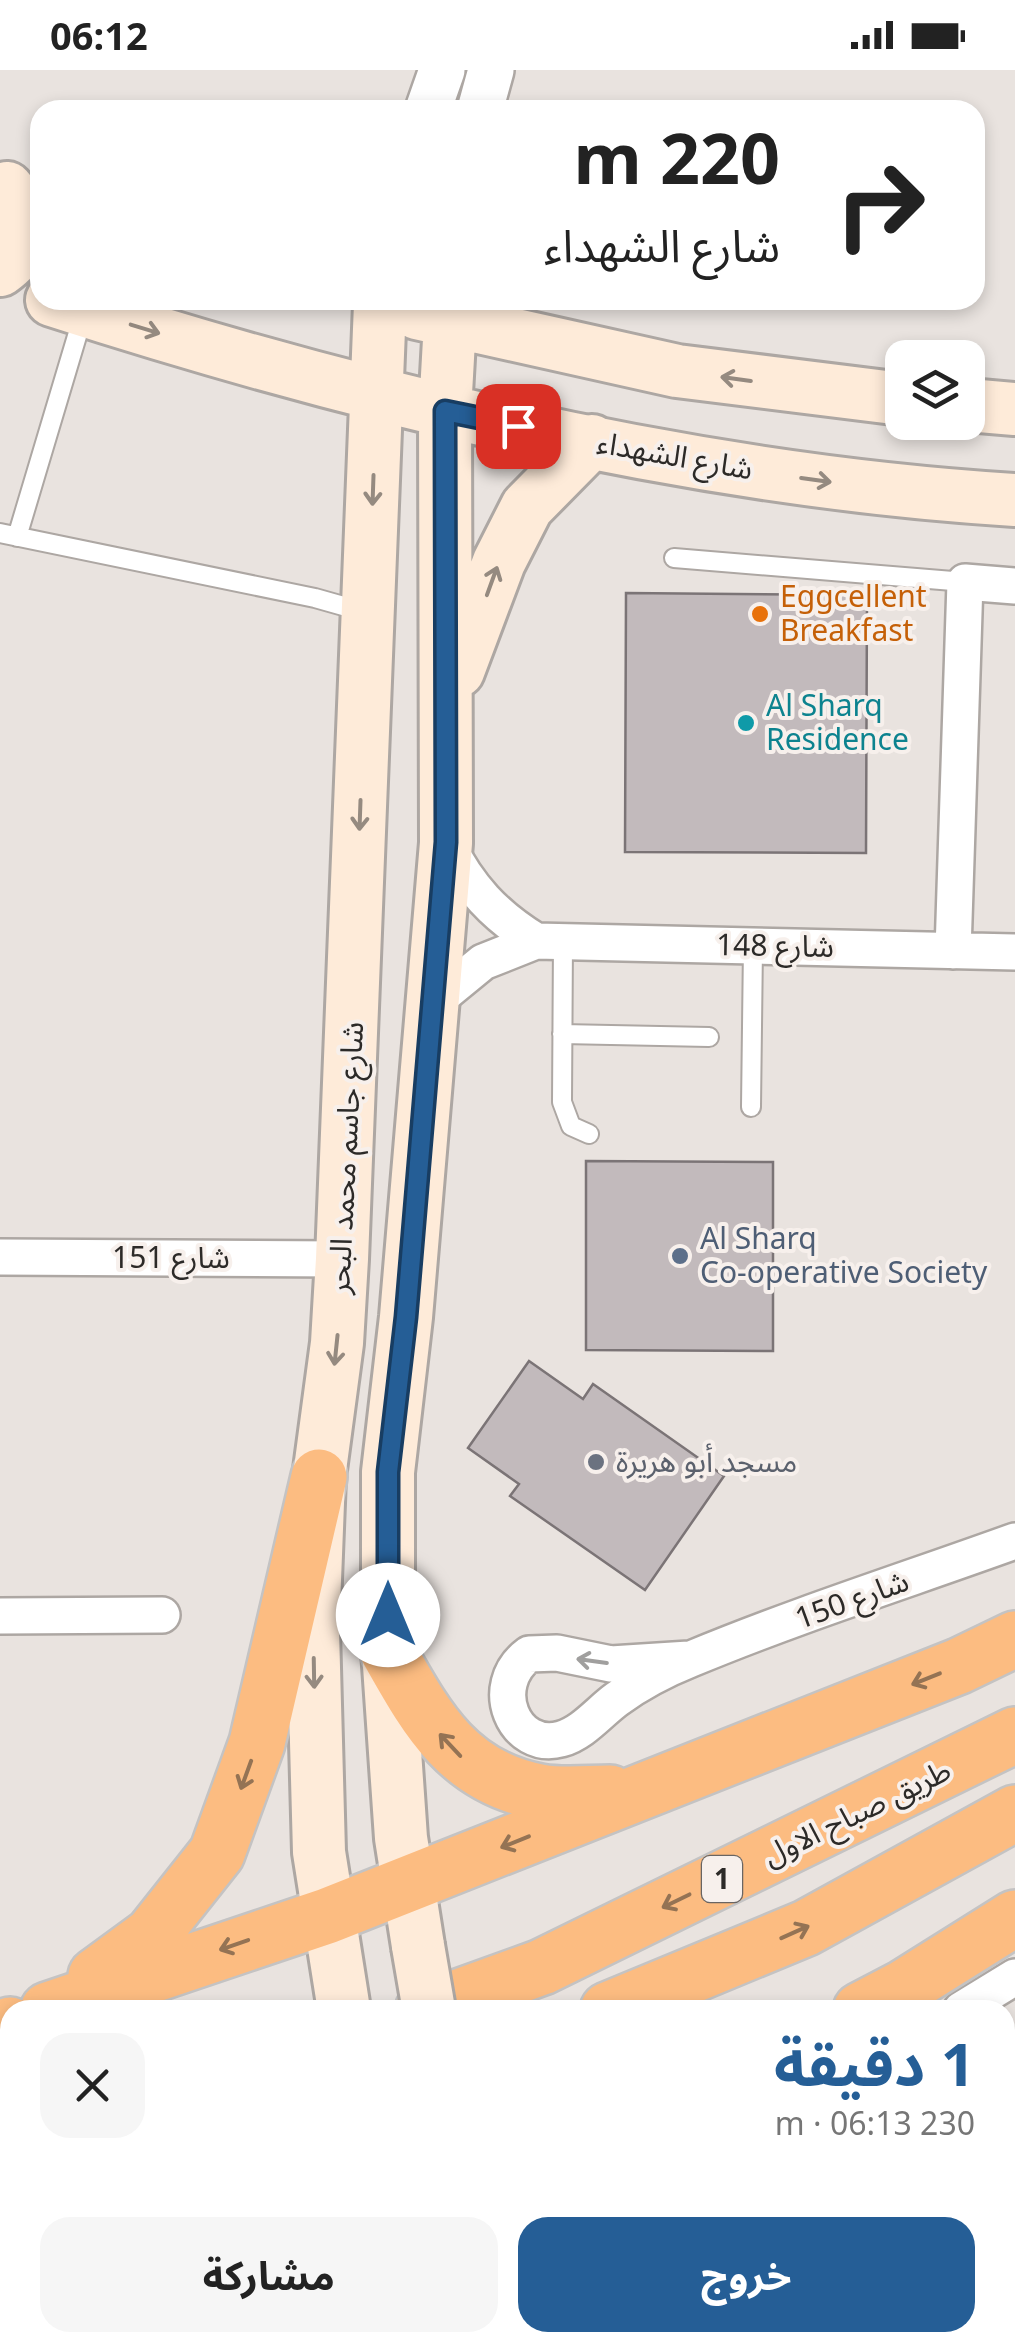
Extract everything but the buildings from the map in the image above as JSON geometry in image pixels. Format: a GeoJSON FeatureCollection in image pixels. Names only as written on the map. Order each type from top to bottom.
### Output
{"type":"FeatureCollection","features":[{"type":"Feature","properties":{"kind":"highway"},"geometry":{"type":"LineString","coordinates":[[57,2000],[152,1934],[217,1853],[258,1743],[319,1477]]}},
{"type":"Feature","properties":{"kind":"highway"},"geometry":{"type":"LineString","coordinates":[[78,2000],[327,1916],[959,1666],[1015,1639]]}},
{"type":"Feature","properties":{"kind":"highway"},"geometry":{"type":"LineString","coordinates":[[388,1651],[429,1722],[461,1757],[502,1782],[543,1793],[638,1793]]}},
{"type":"Feature","properties":{"kind":"highway","name":"طريق صباح الاول"},"geometry":{"type":"LineString","coordinates":[[454,2000],[542,1967],[1015,1735]]}},
{"type":"Feature","properties":{"kind":"highway"},"geometry":{"type":"LineString","coordinates":[[632,2000],[806,1928],[1015,1813]]}},
{"type":"Feature","properties":{"kind":"highway"},"geometry":{"type":"LineString","coordinates":[[880,2000],[1015,1918]]}},
{"type":"Feature","properties":{"kind":"main road"},"geometry":{"type":"LineString","coordinates":[[0,270],[16,257],[26,240],[27,221],[16,191]]}},
{"type":"Feature","properties":{"kind":"main road","name":"شارع الشهداء"},"geometry":{"type":"LineString","coordinates":[[0,284],[30,293]]}},
{"type":"Feature","properties":{"kind":"main road","name":"شارع الشهداء"},"geometry":{"type":"LineString","coordinates":[[85,310],[275,368],[445,411],[592,441],[850,484],[1015,500]]}},
{"type":"Feature","properties":{"kind":"main road","name":"شارع جاسم محمد البحر"},"geometry":{"type":"LineString","coordinates":[[340,1989],[319,1852],[313,1631],[319,1477],[337,1343],[342,1259],[377,393],[376,310]]}},
{"type":"Feature","properties":{"kind":"main road"},"geometry":{"type":"LineString","coordinates":[[426,2000],[401,1838],[388,1651],[388,1472],[406,1317],[446,842],[445,411],[451,311],[677,371],[885,397]]}},
{"type":"Feature","properties":{"kind":"main road"},"geometry":{"type":"LineString","coordinates":[[985,406],[1015,409]]}},
{"type":"Feature","properties":{"kind":"main road"},"geometry":{"type":"LineString","coordinates":[[446,705],[499,562],[527,507],[592,441]]}},
{"type":"Feature","properties":{"kind":"street"},"geometry":{"type":"LineString","coordinates":[[432,100],[442,70]]}},
{"type":"Feature","properties":{"kind":"street"},"geometry":{"type":"LineString","coordinates":[[483,100],[491,70]]}},
{"type":"Feature","properties":{"kind":"street"},"geometry":{"type":"LineString","coordinates":[[953,951],[965,582],[1015,586]]}},
{"type":"Feature","properties":{"kind":"street"},"geometry":{"type":"LineString","coordinates":[[446,842],[458,868],[493,911],[549,941]]}},
{"type":"Feature","properties":{"kind":"street","name":"شارع 148"},"geometry":{"type":"LineString","coordinates":[[434,1003],[484,962],[549,941],[1015,952]]}},
{"type":"Feature","properties":{"kind":"street","name":"شارع 151"},"geometry":{"type":"LineString","coordinates":[[0,1257],[342,1259]]}},
{"type":"Feature","properties":{"kind":"street","name":"شارع 150"},"geometry":{"type":"LineString","coordinates":[[689,1660],[611,1664],[557,1654],[529,1654],[510,1672],[506,1690],[509,1708],[529,1734],[545,1741],[558,1740],[584,1728],[620,1696],[689,1660],[1015,1541]]}},
{"type":"Feature","properties":{"kind":"street"},"geometry":{"type":"LineString","coordinates":[[0,1616],[162,1615]]}},
{"type":"Feature","properties":{"kind":"street"},"geometry":{"type":"LineString","coordinates":[[977,2000],[1015,1977]]}},
{"type":"Feature","properties":{"kind":"lane"},"geometry":{"type":"LineString","coordinates":[[57,310],[8,535],[315,598],[369,614]]}},
{"type":"Feature","properties":{"kind":"lane"},"geometry":{"type":"LineString","coordinates":[[674,558],[965,582]]}},
{"type":"Feature","properties":{"kind":"lane"},"geometry":{"type":"LineString","coordinates":[[549,941],[562,1034],[562,1102],[571,1126],[588,1134]]}},
{"type":"Feature","properties":{"kind":"lane"},"geometry":{"type":"LineString","coordinates":[[751,1107],[752,946]]}},
{"type":"Feature","properties":{"kind":"lane"},"geometry":{"type":"LineString","coordinates":[[562,1034],[709,1037]]}},
{"type":"Feature","properties":{"kind":"place","name":"Eggcellent Breakfast"},"geometry":{"type":"Point","coordinates":[760,614]}},
{"type":"Feature","properties":{"kind":"place","name":"Al Sharq Residence"},"geometry":{"type":"Point","coordinates":[746,723]}},
{"type":"Feature","properties":{"kind":"place","name":"Al Sharq Co-operative Society"},"geometry":{"type":"Point","coordinates":[680,1256]}},
{"type":"Feature","properties":{"kind":"place","name":"مسجد أبو هريرة"},"geometry":{"type":"Point","coordinates":[596,1462]}},
{"type":"Feature","properties":{"kind":"route"},"geometry":{"type":"LineString","coordinates":[[388,1615],[388,1472],[406,1317],[446,842],[445,411],[518,426]]}}]}
